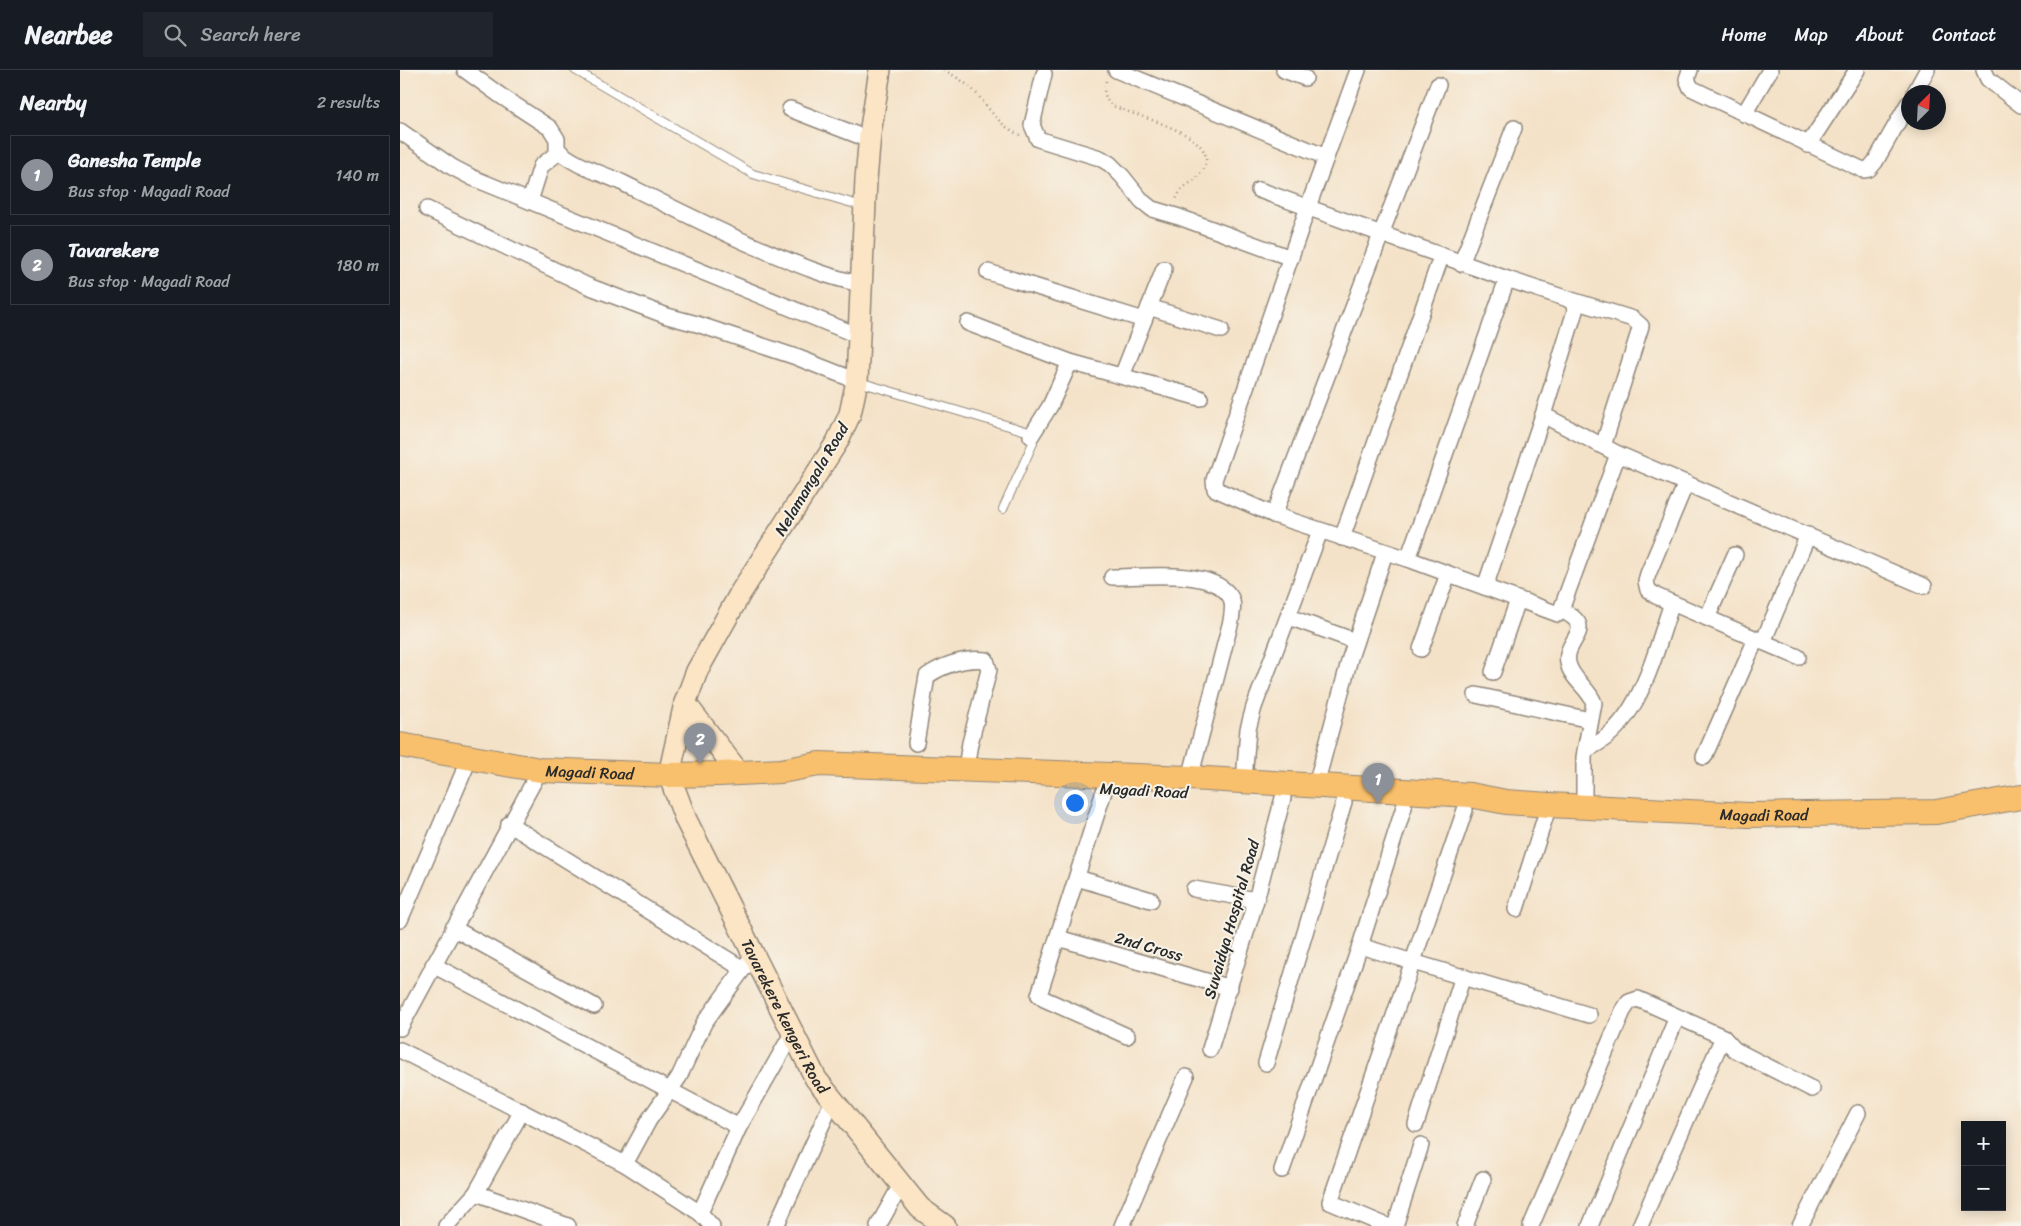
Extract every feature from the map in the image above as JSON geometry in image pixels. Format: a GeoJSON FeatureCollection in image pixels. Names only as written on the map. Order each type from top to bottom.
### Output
{"type":"FeatureCollection","features":[{"type":"Feature","properties":{"kind":"main road","name":"Nelamangala Road"},"geometry":{"type":"LineString","coordinates":[[669,775],[684,703],[698,671],[741,592],[837,442],[850,414],[857,381],[865,207],[870,140],[880,70]]}},
{"type":"Feature","properties":{"kind":"main road"},"geometry":{"type":"LineString","coordinates":[[684,703],[739,773]]}},
{"type":"Feature","properties":{"kind":"main road","name":"Magadi Road"},"geometry":{"type":"LineString","coordinates":[[400,745],[540,770],[669,775],[781,770],[816,777],[966,768],[1244,781],[1470,795],[1506,802],[1549,805],[1748,815],[1936,812],[2021,797]]}},
{"type":"Feature","properties":{"kind":"main road","name":"Magadi Road"},"geometry":{"type":"LineString","coordinates":[[887,773],[1465,810],[1506,802]]}},
{"type":"Feature","properties":{"kind":"main road","name":"Tavarekere kengeri Road"},"geometry":{"type":"LineString","coordinates":[[669,775],[686,820],[748,961],[793,1032],[816,1079],[920,1208],[945,1226]]}},
{"type":"Feature","properties":{"kind":"street"},"geometry":{"type":"LineString","coordinates":[[465,70],[550,128],[557,138],[556,149],[566,159],[608,176],[722,232],[806,268],[834,278],[861,284]]}},
{"type":"Feature","properties":{"kind":"street"},"geometry":{"type":"LineString","coordinates":[[1284,70],[1305,78]]}},
{"type":"Feature","properties":{"kind":"street"},"geometry":{"type":"LineString","coordinates":[[1358,70],[1290,258],[1213,485],[1220,493],[1274,515],[1448,574],[1556,614],[1560,613],[1618,454]]}},
{"type":"Feature","properties":{"kind":"street"},"geometry":{"type":"LineString","coordinates":[[1690,70],[1687,80],[1691,88],[1856,168],[1869,169],[1901,116]]}},
{"type":"Feature","properties":{"kind":"street"},"geometry":{"type":"LineString","coordinates":[[1744,114],[1770,70]]}},
{"type":"Feature","properties":{"kind":"street"},"geometry":{"type":"LineString","coordinates":[[1808,145],[1857,70]]}},
{"type":"Feature","properties":{"kind":"street"},"geometry":{"type":"LineString","coordinates":[[1919,85],[1928,70]]}},
{"type":"Feature","properties":{"kind":"street"},"geometry":{"type":"LineString","coordinates":[[1984,70],[1988,79],[2021,105]]}},
{"type":"Feature","properties":{"kind":"street"},"geometry":{"type":"LineString","coordinates":[[1044,74],[1032,125],[1038,139],[1100,158],[1117,170],[1148,207],[1290,258]]}},
{"type":"Feature","properties":{"kind":"street"},"geometry":{"type":"LineString","coordinates":[[1111,74],[1326,157]]}},
{"type":"Feature","properties":{"kind":"street"},"geometry":{"type":"LineString","coordinates":[[1274,515],[1438,85]]}},
{"type":"Feature","properties":{"kind":"street"},"geometry":{"type":"LineString","coordinates":[[790,109],[870,140]]}},
{"type":"Feature","properties":{"kind":"street"},"geometry":{"type":"LineString","coordinates":[[1461,264],[1514,128]]}},
{"type":"Feature","properties":{"kind":"street"},"geometry":{"type":"LineString","coordinates":[[400,131],[452,168],[530,202],[859,336]]}},
{"type":"Feature","properties":{"kind":"street"},"geometry":{"type":"LineString","coordinates":[[530,202],[541,166],[559,152]]}},
{"type":"Feature","properties":{"kind":"street"},"geometry":{"type":"LineString","coordinates":[[1259,190],[1461,264],[1633,319],[1641,326],[1603,446]]}},
{"type":"Feature","properties":{"kind":"street"},"geometry":{"type":"LineString","coordinates":[[427,209],[604,293],[667,316],[796,357],[857,381]]}},
{"type":"Feature","properties":{"kind":"street"},"geometry":{"type":"LineString","coordinates":[[1342,538],[1441,257]]}},
{"type":"Feature","properties":{"kind":"street"},"geometry":{"type":"LineString","coordinates":[[1122,376],[1164,269]]}},
{"type":"Feature","properties":{"kind":"street"},"geometry":{"type":"LineString","coordinates":[[988,272],[1146,314],[1221,330]]}},
{"type":"Feature","properties":{"kind":"street"},"geometry":{"type":"LineString","coordinates":[[1408,560],[1508,279]]}},
{"type":"Feature","properties":{"kind":"street"},"geometry":{"type":"LineString","coordinates":[[1485,587],[1573,321],[1574,304],[1568,299]]}},
{"type":"Feature","properties":{"kind":"street"},"geometry":{"type":"LineString","coordinates":[[968,323],[1070,362],[1200,398]]}},
{"type":"Feature","properties":{"kind":"street"},"geometry":{"type":"LineString","coordinates":[[1032,436],[1050,406],[1070,362]]}},
{"type":"Feature","properties":{"kind":"street"},"geometry":{"type":"LineString","coordinates":[[1543,415],[1618,454],[1924,586]]}},
{"type":"Feature","properties":{"kind":"street"},"geometry":{"type":"LineString","coordinates":[[1686,483],[1646,581],[1646,586],[1650,593],[1798,657]]}},
{"type":"Feature","properties":{"kind":"street"},"geometry":{"type":"LineString","coordinates":[[1244,781],[1248,729],[1254,707],[1320,531]]}},
{"type":"Feature","properties":{"kind":"street"},"geometry":{"type":"LineString","coordinates":[[1704,757],[1808,535]]}},
{"type":"Feature","properties":{"kind":"street"},"geometry":{"type":"LineString","coordinates":[[1316,786],[1355,641],[1385,552]]}},
{"type":"Feature","properties":{"kind":"street"},"geometry":{"type":"LineString","coordinates":[[1707,618],[1735,555]]}},
{"type":"Feature","properties":{"kind":"street"},"geometry":{"type":"LineString","coordinates":[[1421,649],[1448,574]]}},
{"type":"Feature","properties":{"kind":"street"},"geometry":{"type":"LineString","coordinates":[[1112,577],[1184,576],[1204,579],[1219,585],[1230,595],[1233,608],[1231,621],[1190,778]]}},
{"type":"Feature","properties":{"kind":"street"},"geometry":{"type":"LineString","coordinates":[[1493,672],[1518,600]]}},
{"type":"Feature","properties":{"kind":"street"},"geometry":{"type":"LineString","coordinates":[[1585,750],[1605,740],[1634,705],[1672,603]]}},
{"type":"Feature","properties":{"kind":"street"},"geometry":{"type":"LineString","coordinates":[[1561,610],[1576,618],[1579,624],[1568,656],[1568,664],[1573,674],[1592,697],[1594,703],[1585,750],[1584,807]]}},
{"type":"Feature","properties":{"kind":"street"},"geometry":{"type":"LineString","coordinates":[[1289,617],[1355,641]]}},
{"type":"Feature","properties":{"kind":"street"},"geometry":{"type":"LineString","coordinates":[[916,743],[927,676],[941,667],[972,658],[986,660],[990,670],[970,743],[966,768]]}},
{"type":"Feature","properties":{"kind":"street"},"geometry":{"type":"LineString","coordinates":[[1476,696],[1590,720]]}},
{"type":"Feature","properties":{"kind":"street"},"geometry":{"type":"LineString","coordinates":[[400,920],[470,757]]}},
{"type":"Feature","properties":{"kind":"street"},"geometry":{"type":"LineString","coordinates":[[400,1028],[540,770]]}},
{"type":"Feature","properties":{"kind":"street"},"geometry":{"type":"LineString","coordinates":[[1105,788],[1058,938],[1039,989],[1039,995],[1044,999],[1127,1036]]}},
{"type":"Feature","properties":{"kind":"street","name":"Suvaidya Hospital Road"},"geometry":{"type":"LineString","coordinates":[[1210,1049],[1256,900],[1283,798]]}},
{"type":"Feature","properties":{"kind":"street"},"geometry":{"type":"LineString","coordinates":[[1266,1063],[1344,802]]}},
{"type":"Feature","properties":{"kind":"street"},"geometry":{"type":"LineString","coordinates":[[1516,909],[1549,805]]}},
{"type":"Feature","properties":{"kind":"street"},"geometry":{"type":"LineString","coordinates":[[1282,1170],[1360,946],[1404,807]]}},
{"type":"Feature","properties":{"kind":"street"},"geometry":{"type":"LineString","coordinates":[[1386,1226],[1359,1220],[1330,1202],[1465,810]]}},
{"type":"Feature","properties":{"kind":"street"},"geometry":{"type":"LineString","coordinates":[[509,824],[748,961],[704,1023],[679,1076],[649,1120],[625,1164]]}},
{"type":"Feature","properties":{"kind":"street"},"geometry":{"type":"LineString","coordinates":[[1077,878],[1151,900]]}},
{"type":"Feature","properties":{"kind":"street"},"geometry":{"type":"LineString","coordinates":[[1194,889],[1256,900]]}},
{"type":"Feature","properties":{"kind":"street"},"geometry":{"type":"LineString","coordinates":[[453,928],[594,1006]]}},
{"type":"Feature","properties":{"kind":"street","name":"2nd Cross"},"geometry":{"type":"LineString","coordinates":[[1058,938],[1230,988]]}},
{"type":"Feature","properties":{"kind":"street"},"geometry":{"type":"LineString","coordinates":[[1360,946],[1589,1014]]}},
{"type":"Feature","properties":{"kind":"street"},"geometry":{"type":"LineString","coordinates":[[433,965],[739,1127]]}},
{"type":"Feature","properties":{"kind":"street"},"geometry":{"type":"LineString","coordinates":[[1416,1124],[1463,976]]}},
{"type":"Feature","properties":{"kind":"street"},"geometry":{"type":"LineString","coordinates":[[1531,1226],[1623,1011],[1629,1002],[1638,999],[1723,1038],[1735,1050],[1812,1089]]}},
{"type":"Feature","properties":{"kind":"street"},"geometry":{"type":"LineString","coordinates":[[1590,1226],[1677,1017]]}},
{"type":"Feature","properties":{"kind":"street"},"geometry":{"type":"LineString","coordinates":[[400,1050],[625,1164],[708,1222],[739,1127],[793,1032]]}},
{"type":"Feature","properties":{"kind":"street"},"geometry":{"type":"LineString","coordinates":[[1640,1226],[1723,1038]]}},
{"type":"Feature","properties":{"kind":"street"},"geometry":{"type":"LineString","coordinates":[[1122,1226],[1186,1077]]}},
{"type":"Feature","properties":{"kind":"street"},"geometry":{"type":"LineString","coordinates":[[776,1226],[833,1100]]}},
{"type":"Feature","properties":{"kind":"street"},"geometry":{"type":"LineString","coordinates":[[446,1226],[476,1193],[522,1112]]}},
{"type":"Feature","properties":{"kind":"street"},"geometry":{"type":"LineString","coordinates":[[1800,1226],[1858,1113]]}},
{"type":"Feature","properties":{"kind":"street"},"geometry":{"type":"LineString","coordinates":[[1395,1226],[1421,1145]]}},
{"type":"Feature","properties":{"kind":"street"},"geometry":{"type":"LineString","coordinates":[[1465,1226],[1483,1179]]}},
{"type":"Feature","properties":{"kind":"street"},"geometry":{"type":"LineString","coordinates":[[878,1226],[901,1185]]}},
{"type":"Feature","properties":{"kind":"street"},"geometry":{"type":"LineString","coordinates":[[476,1193],[568,1226]]}},
{"type":"Feature","properties":{"kind":"lane"},"geometry":{"type":"LineString","coordinates":[[575,70],[752,174],[865,207]]}},
{"type":"Feature","properties":{"kind":"lane"},"geometry":{"type":"LineString","coordinates":[[857,381],[1019,427],[1032,436],[1033,442],[1030,451],[1003,509]]}},
{"type":"Feature","properties":{"kind":"path"},"geometry":{"type":"LineString","coordinates":[[944,70],[976,93],[994,118],[1016,133],[1038,139]]}},
{"type":"Feature","properties":{"kind":"path"},"geometry":{"type":"LineString","coordinates":[[1111,74],[1104,93],[1109,104],[1178,131],[1199,143],[1206,158],[1206,164],[1198,177],[1180,191],[1176,206],[1179,217]]}},
{"type":"Feature","properties":{"kind":"place","name":"Tavarekere"},"geometry":{"type":"Point","coordinates":[700,764]}},
{"type":"Feature","properties":{"kind":"place","name":"Ganesha Temple"},"geometry":{"type":"Point","coordinates":[1378,804]}}]}
